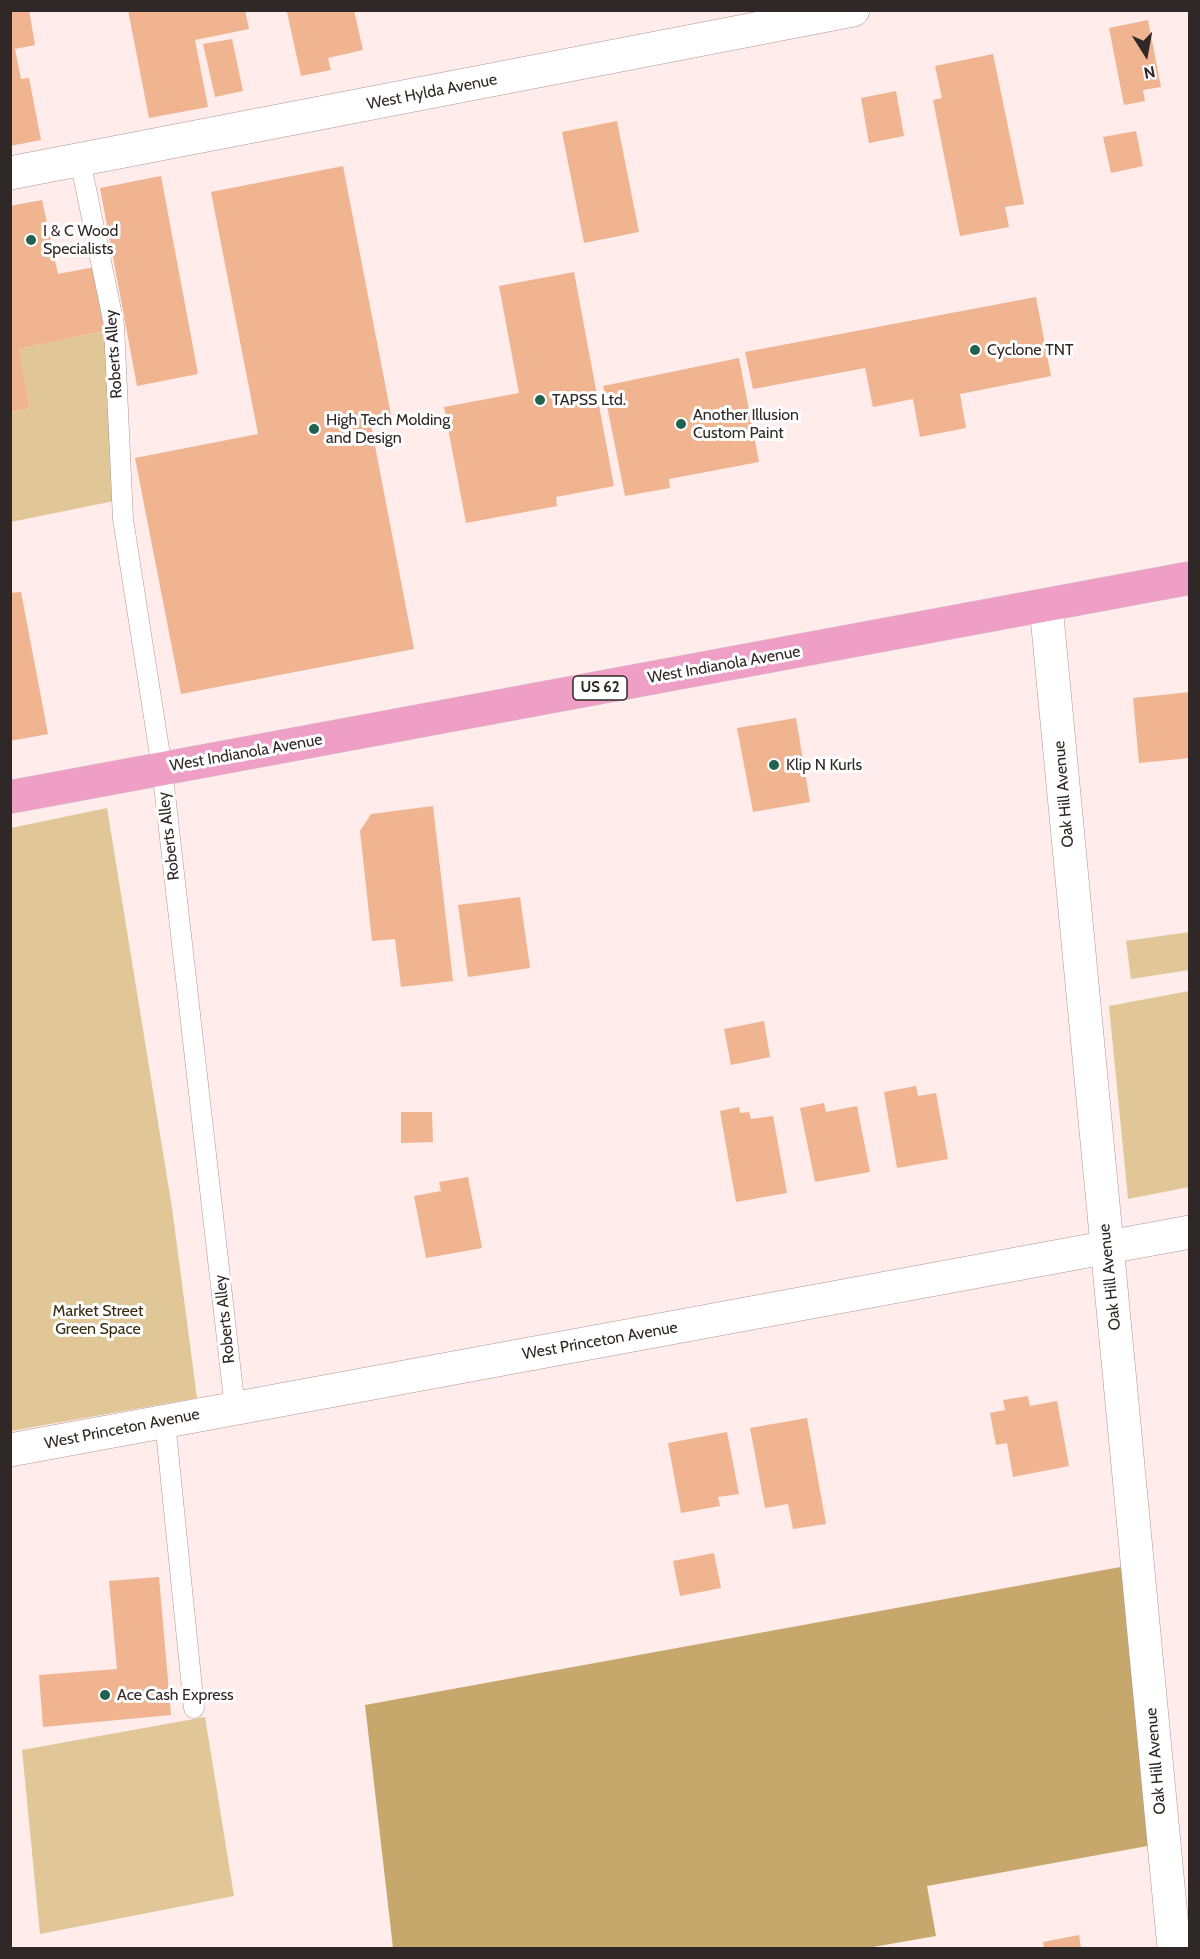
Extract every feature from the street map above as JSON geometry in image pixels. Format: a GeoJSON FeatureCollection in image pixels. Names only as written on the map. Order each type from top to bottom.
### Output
{"type":"FeatureCollection","features":[{"type":"Feature","properties":{"kind":"main road","name":"West Indianola Avenue"},"geometry":{"type":"LineString","coordinates":[[10,797],[1190,578]]}},
{"type":"Feature","properties":{"kind":"street","name":"West Hylda Avenue"},"geometry":{"type":"LineString","coordinates":[[10,173],[853,10]]}},
{"type":"Feature","properties":{"kind":"street","name":"Oak Hill Avenue"},"geometry":{"type":"LineString","coordinates":[[1046,606],[1174,1948]]}},
{"type":"Feature","properties":{"kind":"street","name":"West Princeton Avenue"},"geometry":{"type":"LineString","coordinates":[[10,1450],[1190,1232]]}},
{"type":"Feature","properties":{"kind":"lane","name":"Roberts Alley"},"geometry":{"type":"LineString","coordinates":[[81,160],[114,325],[123,519],[162,768],[235,1408]]}},
{"type":"Feature","properties":{"kind":"lane"},"geometry":{"type":"LineString","coordinates":[[165,1421],[194,1708]]}},
{"type":"Feature","properties":{"kind":"green space"},"geometry":{"type":"Polygon","coordinates":[[[108,330],[114,501],[11,522],[11,412],[30,408],[19,349],[108,330]]]}},
{"type":"Feature","properties":{"kind":"green space","name":"Market Street Green Space"},"geometry":{"type":"Polygon","coordinates":[[[107,808],[172,1208],[197,1398],[11,1431],[11,828],[107,808]]]}},
{"type":"Feature","properties":{"kind":"green space"},"geometry":{"type":"Polygon","coordinates":[[[1189,932],[1189,970],[1131,979],[1126,941],[1189,932]]]}},
{"type":"Feature","properties":{"kind":"green space"},"geometry":{"type":"Polygon","coordinates":[[[1189,991],[1189,1187],[1128,1199],[1109,1006],[1189,991]]]}},
{"type":"Feature","properties":{"kind":"green space"},"geometry":{"type":"Polygon","coordinates":[[[205,1717],[234,1896],[40,1934],[22,1750],[205,1717]]]}},
{"type":"Feature","properties":{"kind":"shaded area"},"geometry":{"type":"Polygon","coordinates":[[[1137,1564],[1164,1843],[927,1886],[936,1936],[867,1948],[393,1948],[365,1705],[1137,1564]]]}},
{"type":"Feature","properties":{"kind":"building"},"geometry":{"type":"Polygon","coordinates":[[[10,10],[29,10],[35,45],[15,49],[21,79],[29,78],[41,140],[10,146],[10,10]]]}},
{"type":"Feature","properties":{"kind":"building"},"geometry":{"type":"Polygon","coordinates":[[[128,10],[245,10],[249,29],[195,40],[208,107],[149,118],[128,10]]]}},
{"type":"Feature","properties":{"kind":"building"},"geometry":{"type":"Polygon","coordinates":[[[354,10],[363,50],[328,58],[331,70],[301,76],[287,12],[354,10]]]}},
{"type":"Feature","properties":{"kind":"building"},"geometry":{"type":"Polygon","coordinates":[[[1148,20],[1161,87],[1143,90],[1145,101],[1124,105],[1109,28],[1148,20]]]}},
{"type":"Feature","properties":{"kind":"building"},"geometry":{"type":"Polygon","coordinates":[[[232,39],[243,91],[215,97],[203,44],[232,39]]]}},
{"type":"Feature","properties":{"kind":"building"},"geometry":{"type":"Polygon","coordinates":[[[993,54],[1024,204],[1005,207],[1009,227],[960,236],[933,100],[942,98],[935,66],[993,54]]]}},
{"type":"Feature","properties":{"kind":"building"},"geometry":{"type":"Polygon","coordinates":[[[896,91],[904,136],[869,143],[861,98],[896,91]]]}},
{"type":"Feature","properties":{"kind":"building"},"geometry":{"type":"Polygon","coordinates":[[[617,121],[639,232],[584,243],[562,132],[617,121]]]}},
{"type":"Feature","properties":{"kind":"building"},"geometry":{"type":"Polygon","coordinates":[[[1136,131],[1143,166],[1111,173],[1103,137],[1136,131]]]}},
{"type":"Feature","properties":{"kind":"building","name":"High Tech Molding and Design"},"geometry":{"type":"Polygon","coordinates":[[[343,166],[392,420],[371,425],[414,649],[181,694],[135,458],[258,434],[211,192],[343,166]]]}},
{"type":"Feature","properties":{"kind":"building"},"geometry":{"type":"Polygon","coordinates":[[[161,176],[198,374],[137,386],[100,188],[161,176]]]}},
{"type":"Feature","properties":{"kind":"building"},"geometry":{"type":"Polygon","coordinates":[[[42,200],[58,274],[95,267],[108,330],[19,349],[30,408],[10,412],[10,206],[42,200]]]}},
{"type":"Feature","properties":{"kind":"building","name":"TAPSS Ltd."},"geometry":{"type":"Polygon","coordinates":[[[574,272],[614,486],[556,497],[557,506],[466,523],[444,407],[519,393],[499,286],[574,272]]]}},
{"type":"Feature","properties":{"kind":"building","name":"Cyclone TNT"},"geometry":{"type":"Polygon","coordinates":[[[1036,297],[1051,376],[960,394],[966,428],[920,437],[913,399],[873,407],[865,368],[753,389],[745,352],[1036,297]]]}},
{"type":"Feature","properties":{"kind":"building","name":"Another Illusion Custom Paint"},"geometry":{"type":"Polygon","coordinates":[[[739,358],[759,462],[669,479],[670,488],[625,496],[603,386],[739,358]]]}},
{"type":"Feature","properties":{"kind":"building"},"geometry":{"type":"Polygon","coordinates":[[[21,592],[48,734],[10,741],[10,593],[21,592]]]}},
{"type":"Feature","properties":{"kind":"building"},"geometry":{"type":"Polygon","coordinates":[[[1190,692],[1190,758],[1139,763],[1133,698],[1190,692]]]}},
{"type":"Feature","properties":{"kind":"building","name":"Klip N Kurls"},"geometry":{"type":"Polygon","coordinates":[[[796,718],[810,802],[753,812],[737,728],[796,718]]]}},
{"type":"Feature","properties":{"kind":"building"},"geometry":{"type":"Polygon","coordinates":[[[433,806],[453,981],[401,987],[395,939],[372,941],[360,831],[371,814],[433,806]]]}},
{"type":"Feature","properties":{"kind":"building"},"geometry":{"type":"Polygon","coordinates":[[[520,897],[530,968],[468,977],[458,905],[520,897]]]}},
{"type":"Feature","properties":{"kind":"building"},"geometry":{"type":"Polygon","coordinates":[[[764,1021],[770,1057],[731,1065],[724,1029],[764,1021]]]}},
{"type":"Feature","properties":{"kind":"building"},"geometry":{"type":"Polygon","coordinates":[[[916,1086],[918,1096],[936,1093],[948,1159],[897,1168],[884,1092],[916,1086]]]}},
{"type":"Feature","properties":{"kind":"building"},"geometry":{"type":"Polygon","coordinates":[[[824,1103],[826,1112],[857,1106],[870,1172],[815,1182],[800,1108],[824,1103]]]}},
{"type":"Feature","properties":{"kind":"building"},"geometry":{"type":"Polygon","coordinates":[[[739,1107],[740,1113],[749,1112],[751,1119],[773,1116],[787,1193],[736,1202],[720,1111],[739,1107]]]}},
{"type":"Feature","properties":{"kind":"building"},"geometry":{"type":"Polygon","coordinates":[[[401,1112],[432,1112],[433,1142],[401,1143],[401,1112]]]}},
{"type":"Feature","properties":{"kind":"building"},"geometry":{"type":"Polygon","coordinates":[[[468,1177],[482,1248],[426,1258],[414,1196],[441,1191],[439,1182],[468,1177]]]}},
{"type":"Feature","properties":{"kind":"building"},"geometry":{"type":"Polygon","coordinates":[[[1028,1396],[1030,1406],[1057,1401],[1069,1466],[1013,1477],[1007,1443],[996,1445],[990,1413],[1005,1410],[1003,1400],[1028,1396]]]}},
{"type":"Feature","properties":{"kind":"building"},"geometry":{"type":"Polygon","coordinates":[[[807,1418],[826,1524],[793,1529],[788,1504],[765,1508],[750,1428],[807,1418]]]}},
{"type":"Feature","properties":{"kind":"building"},"geometry":{"type":"Polygon","coordinates":[[[727,1432],[739,1494],[718,1497],[720,1506],[681,1513],[668,1443],[727,1432]]]}},
{"type":"Feature","properties":{"kind":"building"},"geometry":{"type":"Polygon","coordinates":[[[714,1553],[721,1588],[680,1596],[673,1561],[714,1553]]]}},
{"type":"Feature","properties":{"kind":"building","name":"Ace Cash Express"},"geometry":{"type":"Polygon","coordinates":[[[159,1577],[171,1715],[43,1727],[39,1675],[117,1669],[109,1581],[159,1577]]]}},
{"type":"Feature","properties":{"kind":"building"},"geometry":{"type":"Polygon","coordinates":[[[1079,1935],[1081,1948],[1044,1948],[1043,1942],[1079,1935]]]}},
{"type":"Feature","properties":{"kind":"place","name":"I & C Wood Specialists"},"geometry":{"type":"Point","coordinates":[31,240]}},
{"type":"Feature","properties":{"kind":"place","name":"Cyclone TNT"},"geometry":{"type":"Point","coordinates":[975,350]}},
{"type":"Feature","properties":{"kind":"place","name":"TAPSS Ltd."},"geometry":{"type":"Point","coordinates":[540,400]}},
{"type":"Feature","properties":{"kind":"place","name":"Another Illusion Custom Paint"},"geometry":{"type":"Point","coordinates":[681,424]}},
{"type":"Feature","properties":{"kind":"place","name":"High Tech Molding and Design"},"geometry":{"type":"Point","coordinates":[314,429]}},
{"type":"Feature","properties":{"kind":"place","name":"Klip N Kurls"},"geometry":{"type":"Point","coordinates":[774,765]}},
{"type":"Feature","properties":{"kind":"place","name":"Ace Cash Express"},"geometry":{"type":"Point","coordinates":[105,1695]}}]}
